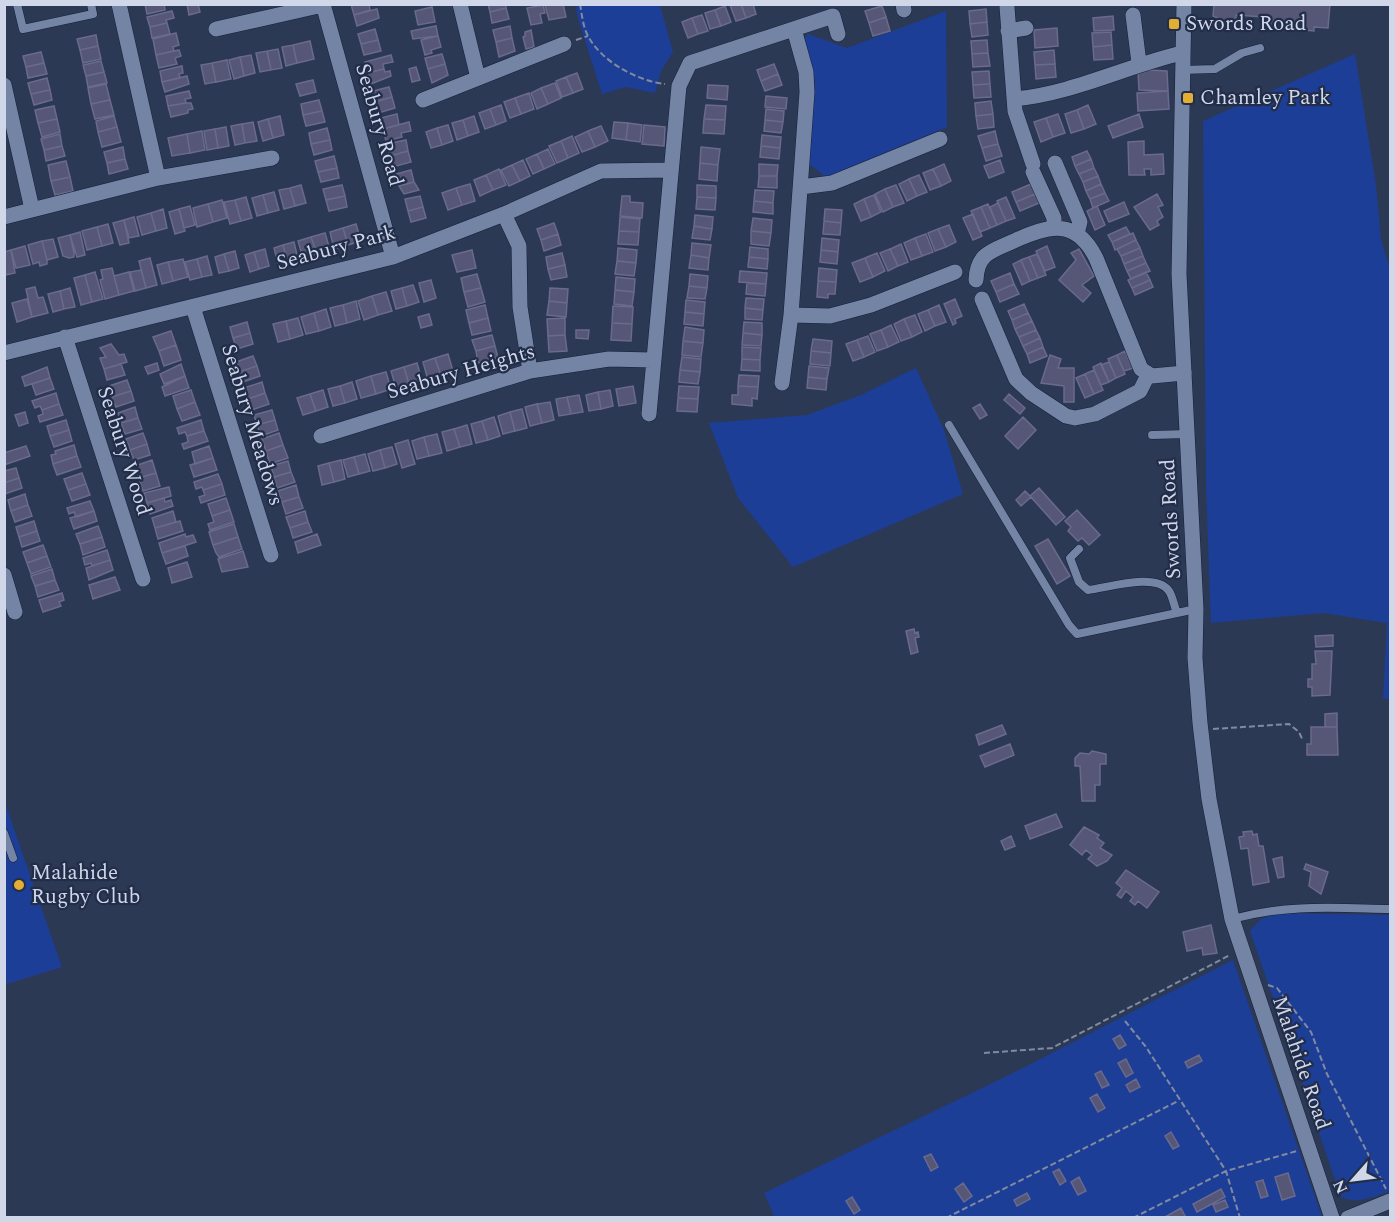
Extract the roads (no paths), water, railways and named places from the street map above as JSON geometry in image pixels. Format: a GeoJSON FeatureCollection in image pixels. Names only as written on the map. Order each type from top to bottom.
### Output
{"type":"FeatureCollection","features":[{"type":"Feature","properties":{"kind":"street"},"geometry":{"type":"LineString","coordinates":[[119,4],[158,178]]}},
{"type":"Feature","properties":{"kind":"street"},"geometry":{"type":"LineString","coordinates":[[460,4],[478,78]]}},
{"type":"Feature","properties":{"kind":"street","name":"Swords Road"},"geometry":{"type":"LineString","coordinates":[[1184,4],[1179,274],[1196,609],[1195,658],[1209,800],[1232,919],[1254,990]]}},
{"type":"Feature","properties":{"kind":"street"},"geometry":{"type":"LineString","coordinates":[[216,29],[323,5]]}},
{"type":"Feature","properties":{"kind":"street","name":"Seabury Road"},"geometry":{"type":"LineString","coordinates":[[323,5],[393,256]]}},
{"type":"Feature","properties":{"kind":"street"},"geometry":{"type":"LineString","coordinates":[[1007,7],[1016,111],[1033,168],[1054,218],[1054,227]]}},
{"type":"Feature","properties":{"kind":"street"},"geometry":{"type":"LineString","coordinates":[[1133,15],[1139,63]]}},
{"type":"Feature","properties":{"kind":"street"},"geometry":{"type":"LineString","coordinates":[[649,414],[652,360],[679,86],[690,63],[833,16],[838,34]]}},
{"type":"Feature","properties":{"kind":"street"},"geometry":{"type":"LineString","coordinates":[[1008,31],[1026,28]]}},
{"type":"Feature","properties":{"kind":"street"},"geometry":{"type":"LineString","coordinates":[[782,383],[791,315],[807,92],[806,72],[794,29]]}},
{"type":"Feature","properties":{"kind":"street"},"geometry":{"type":"LineString","coordinates":[[423,100],[564,44]]}},
{"type":"Feature","properties":{"kind":"street"},"geometry":{"type":"LineString","coordinates":[[1014,99],[1048,95],[1139,63],[1182,53]]}},
{"type":"Feature","properties":{"kind":"street"},"geometry":{"type":"LineString","coordinates":[[4,85],[32,209]]}},
{"type":"Feature","properties":{"kind":"street"},"geometry":{"type":"LineString","coordinates":[[801,187],[832,183],[940,139]]}},
{"type":"Feature","properties":{"kind":"street"},"geometry":{"type":"LineString","coordinates":[[4,217],[158,178],[272,158]]}},
{"type":"Feature","properties":{"kind":"street"},"geometry":{"type":"LineString","coordinates":[[1055,163],[1080,222],[1077,233]]}},
{"type":"Feature","properties":{"kind":"street","name":"Seabury Park"},"geometry":{"type":"LineString","coordinates":[[4,353],[393,256],[504,214],[601,171],[670,170]]}},
{"type":"Feature","properties":{"kind":"street"},"geometry":{"type":"LineString","coordinates":[[504,214],[519,246],[520,308],[530,370]]}},
{"type":"Feature","properties":{"kind":"street"},"geometry":{"type":"LineString","coordinates":[[976,280],[977,268],[985,255],[1037,230],[1054,227],[1077,233],[1091,247],[1141,369],[1148,375],[1184,373]]}},
{"type":"Feature","properties":{"kind":"street"},"geometry":{"type":"LineString","coordinates":[[791,315],[840,314],[871,305],[955,272]]}},
{"type":"Feature","properties":{"kind":"street"},"geometry":{"type":"LineString","coordinates":[[982,299],[1016,379],[1031,393],[1066,416],[1075,418],[1095,414],[1140,391],[1148,375]]}},
{"type":"Feature","properties":{"kind":"street","name":"Seabury Meadows"},"geometry":{"type":"LineString","coordinates":[[193,307],[271,555]]}},
{"type":"Feature","properties":{"kind":"street","name":"Seabury Wood"},"geometry":{"type":"LineString","coordinates":[[65,336],[143,579]]}},
{"type":"Feature","properties":{"kind":"street","name":"Seabury Heights"},"geometry":{"type":"LineString","coordinates":[[321,436],[530,370],[609,358],[652,360]]}},
{"type":"Feature","properties":{"kind":"street"},"geometry":{"type":"LineString","coordinates":[[4,575],[15,612]]}},
{"type":"Feature","properties":{"kind":"street","name":"Malahide Road"},"geometry":{"type":"LineString","coordinates":[[1254,990],[1332,1218]]}},
{"type":"Feature","properties":{"kind":"street"},"geometry":{"type":"LineString","coordinates":[[1348,1218],[1390,1201]]}},
{"type":"Feature","properties":{"kind":"lane"},"geometry":{"type":"LineString","coordinates":[[17,4],[23,29],[93,14],[91,4]]}},
{"type":"Feature","properties":{"kind":"lane"},"geometry":{"type":"LineString","coordinates":[[1182,70],[1215,69],[1242,53],[1260,48]]}},
{"type":"Feature","properties":{"kind":"lane"},"geometry":{"type":"LineString","coordinates":[[949,425],[1069,625],[1077,634],[1196,609]]}},
{"type":"Feature","properties":{"kind":"lane"},"geometry":{"type":"LineString","coordinates":[[1152,435],[1187,434]]}},
{"type":"Feature","properties":{"kind":"lane"},"geometry":{"type":"LineString","coordinates":[[1079,549],[1070,558],[1079,582],[1088,590],[1138,581],[1163,585],[1169,591],[1177,613]]}},
{"type":"Feature","properties":{"kind":"lane"},"geometry":{"type":"LineString","coordinates":[[4,833],[13,858]]}},
{"type":"Feature","properties":{"kind":"lane"},"geometry":{"type":"LineString","coordinates":[[1232,919],[1267,910],[1293,908],[1390,909]]}},
{"type":"Feature","properties":{"kind":"place","name":"Swords Road"},"geometry":{"type":"Point","coordinates":[1174,24]}},
{"type":"Feature","properties":{"kind":"place","name":"Chamley Park"},"geometry":{"type":"Point","coordinates":[1188,98]}},
{"type":"Feature","properties":{"kind":"place","name":"Malahide Rugby Club"},"geometry":{"type":"Point","coordinates":[19,885]}}]}
